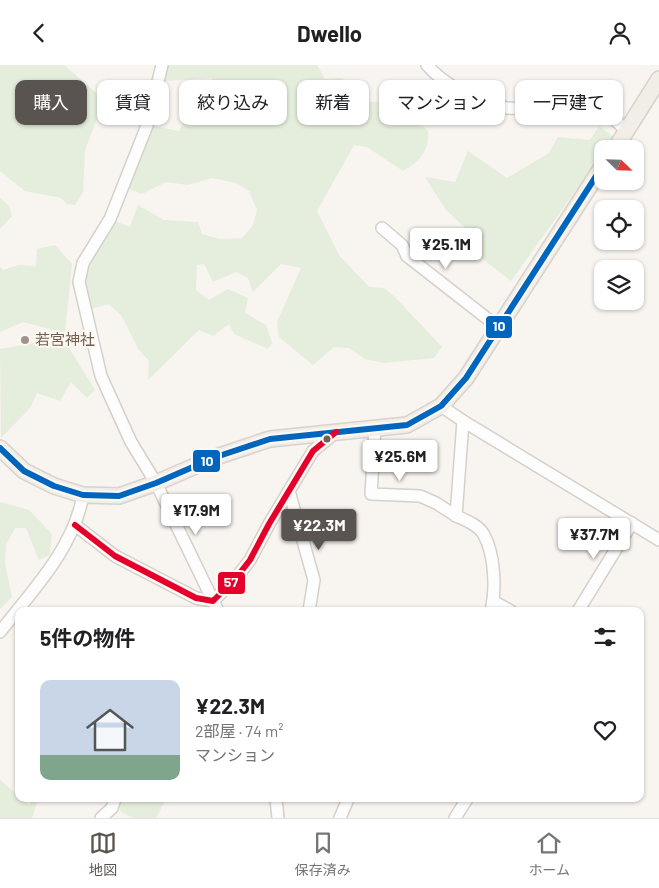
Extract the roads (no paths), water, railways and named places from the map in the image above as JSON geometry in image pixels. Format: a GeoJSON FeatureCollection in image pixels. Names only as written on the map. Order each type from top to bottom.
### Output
{"type":"FeatureCollection","features":[{"type":"Feature","properties":{"kind":"main road"},"geometry":{"type":"LineString","coordinates":[[620,140],[659,79]]}},
{"type":"Feature","properties":{"kind":"main road"},"geometry":{"type":"LineString","coordinates":[[0,448],[24,471],[54,487],[82,495],[119,495],[156,483],[216,457],[270,439],[407,425],[441,406],[466,378],[594,179]]}},
{"type":"Feature","properties":{"kind":"street"},"geometry":{"type":"LineString","coordinates":[[162,65],[144,132],[110,219],[83,263],[79,282],[101,376],[131,442],[156,483],[215,606]]}},
{"type":"Feature","properties":{"kind":"street"},"geometry":{"type":"LineString","coordinates":[[427,65],[437,76],[464,93],[500,107],[510,109],[567,100],[582,100],[596,103],[602,106],[617,124],[626,131]]}},
{"type":"Feature","properties":{"kind":"street"},"geometry":{"type":"LineString","coordinates":[[382,228],[402,245],[406,256],[498,327]]}},
{"type":"Feature","properties":{"kind":"street"},"geometry":{"type":"LineString","coordinates":[[441,406],[659,540]]}},
{"type":"Feature","properties":{"kind":"street"},"geometry":{"type":"LineString","coordinates":[[456,516],[463,421]]}},
{"type":"Feature","properties":{"kind":"street"},"geometry":{"type":"LineString","coordinates":[[375,428],[371,494],[420,496],[471,523],[484,535],[495,570],[492,606]]}},
{"type":"Feature","properties":{"kind":"street"},"geometry":{"type":"LineString","coordinates":[[215,606],[250,560],[313,451],[336,432]]}},
{"type":"Feature","properties":{"kind":"street"},"geometry":{"type":"LineString","coordinates":[[289,491],[314,580],[310,607]]}},
{"type":"Feature","properties":{"kind":"street"},"geometry":{"type":"LineString","coordinates":[[20,607],[48,571],[75,525],[82,495]]}},
{"type":"Feature","properties":{"kind":"street"},"geometry":{"type":"LineString","coordinates":[[580,607],[632,523]]}},
{"type":"Feature","properties":{"kind":"street"},"geometry":{"type":"LineString","coordinates":[[75,525],[115,556],[215,606]]}},
{"type":"Feature","properties":{"kind":"street"},"geometry":{"type":"LineString","coordinates":[[0,632],[15,613]]}},
{"type":"Feature","properties":{"kind":"street"},"geometry":{"type":"LineString","coordinates":[[101,818],[112,808],[113,802]]}},
{"type":"Feature","properties":{"kind":"street"},"geometry":{"type":"LineString","coordinates":[[276,802],[278,818]]}},
{"type":"Feature","properties":{"kind":"street"},"geometry":{"type":"LineString","coordinates":[[340,818],[347,802]]}},
{"type":"Feature","properties":{"kind":"street"},"geometry":{"type":"LineString","coordinates":[[455,818],[464,802]]}},
{"type":"Feature","properties":{"kind":"place","name":"若宮神社"},"geometry":{"type":"Point","coordinates":[25,340]}}]}
